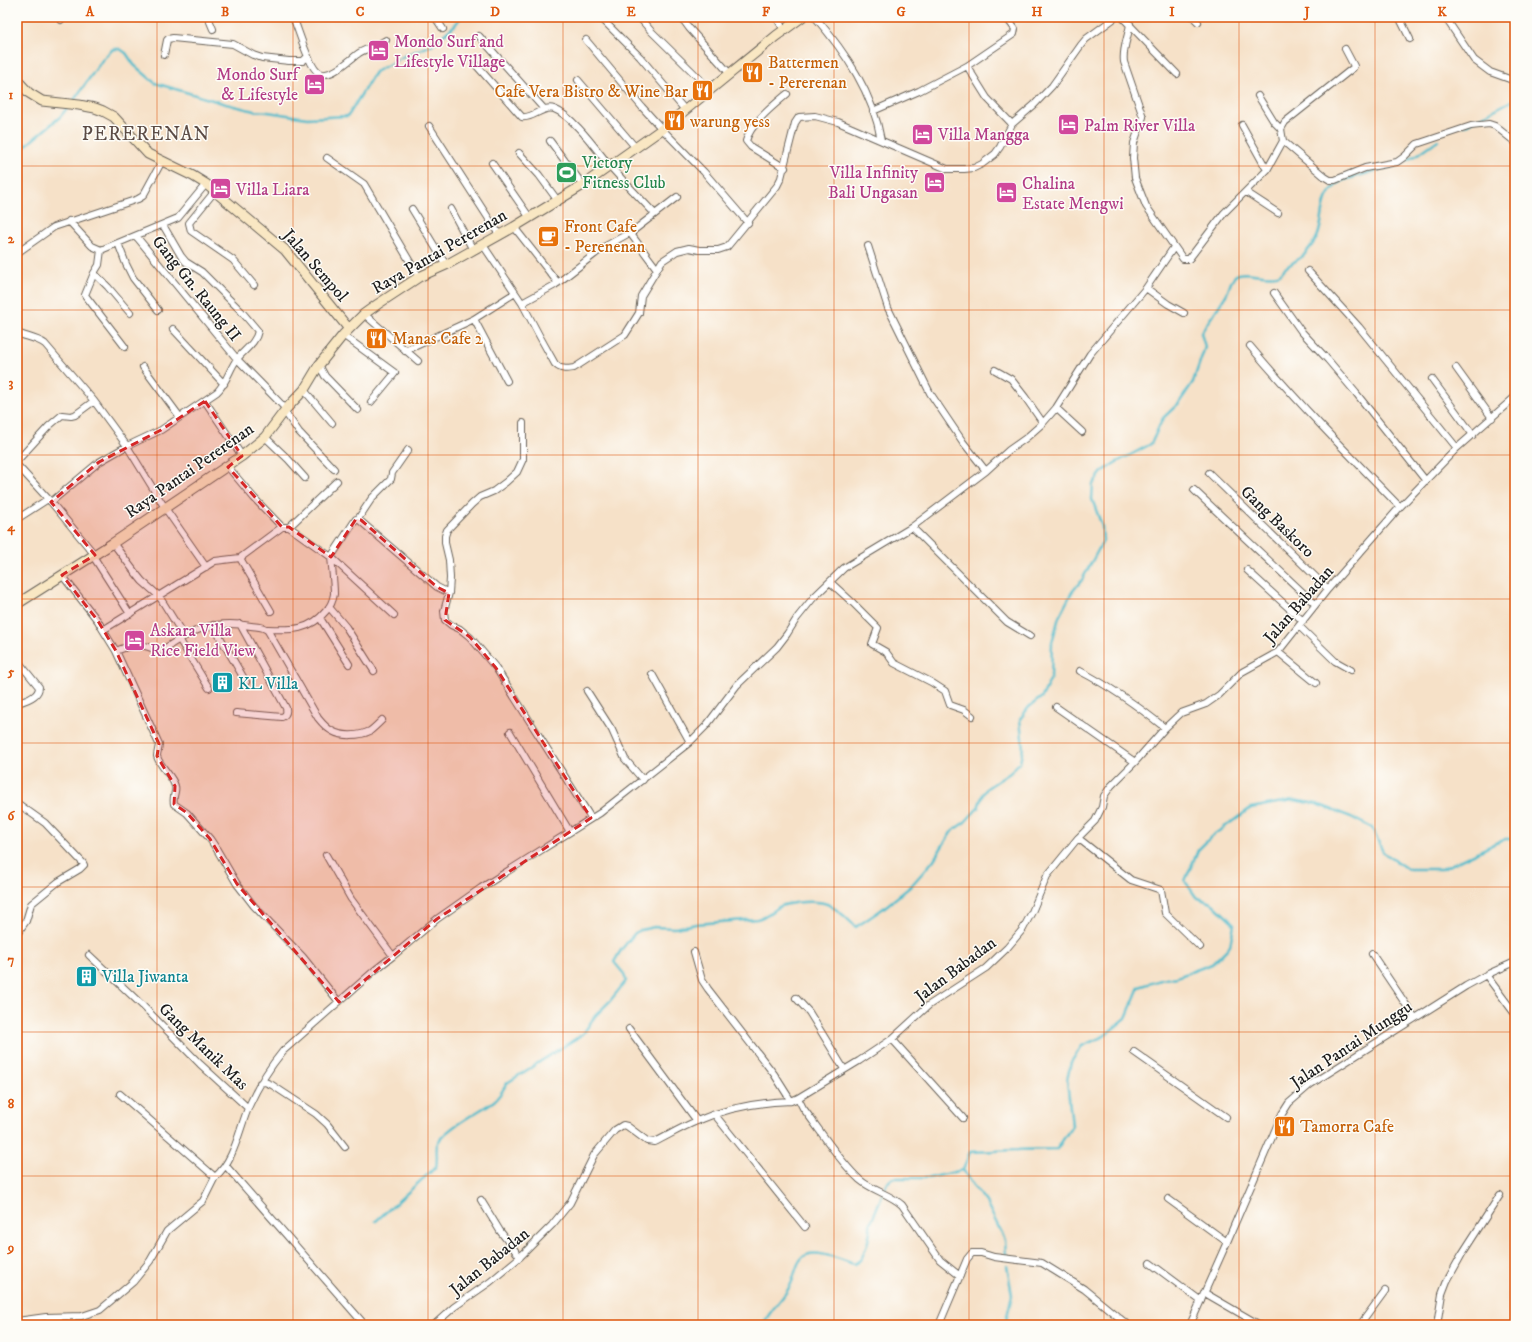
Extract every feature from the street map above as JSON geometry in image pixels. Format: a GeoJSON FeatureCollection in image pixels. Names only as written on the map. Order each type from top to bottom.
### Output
{"type":"FeatureCollection","features":[{"type":"Feature","properties":{"kind":"street"},"geometry":{"type":"LineString","coordinates":[[208,17],[213,29]]}},
{"type":"Feature","properties":{"kind":"street"},"geometry":{"type":"LineString","coordinates":[[293,17],[307,57],[318,73],[329,73],[339,68],[360,52],[373,48],[386,40]]}},
{"type":"Feature","properties":{"kind":"street"},"geometry":{"type":"LineString","coordinates":[[435,17],[443,29]]}},
{"type":"Feature","properties":{"kind":"street"},"geometry":{"type":"LineString","coordinates":[[600,17],[640,57],[685,110]]}},
{"type":"Feature","properties":{"kind":"street"},"geometry":{"type":"LineString","coordinates":[[639,17],[651,31],[711,90]]}},
{"type":"Feature","properties":{"kind":"street"},"geometry":{"type":"LineString","coordinates":[[681,17],[688,28],[730,74]]}},
{"type":"Feature","properties":{"kind":"street"},"geometry":{"type":"LineString","coordinates":[[776,17],[784,30]]}},
{"type":"Feature","properties":{"kind":"street","name":"Raya Pantai Pererenan"},"geometry":{"type":"LineString","coordinates":[[18,600],[62,575],[113,543],[228,467],[265,437],[285,411],[304,390],[319,365],[346,332],[364,314],[419,278],[500,236],[583,185],[662,130],[802,17]]}},
{"type":"Feature","properties":{"kind":"street"},"geometry":{"type":"LineString","coordinates":[[815,17],[853,67],[873,111],[881,140]]}},
{"type":"Feature","properties":{"kind":"street"},"geometry":{"type":"LineString","coordinates":[[873,111],[919,91],[967,66],[1014,34],[1015,29],[1006,17]]}},
{"type":"Feature","properties":{"kind":"street"},"geometry":{"type":"LineString","coordinates":[[483,245],[522,303],[555,364],[559,368],[574,368],[625,335],[637,318],[641,296],[662,261],[677,251],[689,248],[699,250],[718,250],[727,247],[777,186],[785,168],[795,122],[799,117],[805,115],[824,117],[947,169],[974,168],[982,164],[994,154],[1000,147],[1012,124],[1034,105],[1052,86],[1086,39],[1116,17]]}},
{"type":"Feature","properties":{"kind":"street"},"geometry":{"type":"LineString","coordinates":[[1122,17],[1177,74]]}},
{"type":"Feature","properties":{"kind":"street"},"geometry":{"type":"LineString","coordinates":[[1399,17],[1410,38]]}},
{"type":"Feature","properties":{"kind":"street"},"geometry":{"type":"LineString","coordinates":[[1445,17],[1474,60],[1490,72],[1515,81]]}},
{"type":"Feature","properties":{"kind":"street"},"geometry":{"type":"LineString","coordinates":[[1130,24],[1128,38],[1123,53],[1124,62],[1144,117],[1134,142],[1133,158],[1135,178],[1146,206],[1183,259],[1189,259],[1224,213],[1267,170],[1283,142],[1282,129],[1285,122],[1353,68],[1354,66],[1345,49]]}},
{"type":"Feature","properties":{"kind":"street"},"geometry":{"type":"LineString","coordinates":[[479,36],[544,109]]}},
{"type":"Feature","properties":{"kind":"street"},"geometry":{"type":"LineString","coordinates":[[164,55],[167,40],[173,38],[233,44],[252,55],[262,58],[303,61],[307,57]]}},
{"type":"Feature","properties":{"kind":"street"},"geometry":{"type":"LineString","coordinates":[[586,40],[662,130],[704,172],[748,223]]}},
{"type":"Feature","properties":{"kind":"street"},"geometry":{"type":"LineString","coordinates":[[476,65],[522,118],[531,116],[544,109],[553,109],[563,114],[576,126],[610,166],[655,214]]}},
{"type":"Feature","properties":{"kind":"street"},"geometry":{"type":"LineString","coordinates":[[967,66],[987,98],[1012,124]]}},
{"type":"Feature","properties":{"kind":"street","name":"Jalan Sempol"},"geometry":{"type":"LineString","coordinates":[[17,80],[29,93],[42,101],[95,108],[114,117],[148,154],[206,184],[285,250],[346,332]]}},
{"type":"Feature","properties":{"kind":"street"},"geometry":{"type":"LineString","coordinates":[[578,80],[636,148]]}},
{"type":"Feature","properties":{"kind":"street"},"geometry":{"type":"LineString","coordinates":[[785,168],[751,147],[746,141],[758,121],[787,94]]}},
{"type":"Feature","properties":{"kind":"street"},"geometry":{"type":"LineString","coordinates":[[1258,96],[1274,122],[1282,129]]}},
{"type":"Feature","properties":{"kind":"street"},"geometry":{"type":"LineString","coordinates":[[1283,142],[1330,180],[1335,180],[1365,168],[1397,162],[1417,144],[1471,126],[1489,124],[1494,126],[1515,142]]}},
{"type":"Feature","properties":{"kind":"street"},"geometry":{"type":"LineString","coordinates":[[1242,125],[1267,170]]}},
{"type":"Feature","properties":{"kind":"street"},"geometry":{"type":"LineString","coordinates":[[429,126],[500,236]]}},
{"type":"Feature","properties":{"kind":"street"},"geometry":{"type":"LineString","coordinates":[[550,141],[583,185]]}},
{"type":"Feature","properties":{"kind":"street"},"geometry":{"type":"LineString","coordinates":[[519,153],[539,175],[558,201]]}},
{"type":"Feature","properties":{"kind":"street"},"geometry":{"type":"LineString","coordinates":[[327,158],[364,184],[419,278]]}},
{"type":"Feature","properties":{"kind":"street"},"geometry":{"type":"LineString","coordinates":[[17,253],[43,233],[54,227],[143,196],[162,161]]}},
{"type":"Feature","properties":{"kind":"street"},"geometry":{"type":"LineString","coordinates":[[492,163],[530,218]]}},
{"type":"Feature","properties":{"kind":"street"},"geometry":{"type":"LineString","coordinates":[[69,222],[92,246],[101,250],[178,218],[206,184]]}},
{"type":"Feature","properties":{"kind":"street"},"geometry":{"type":"LineString","coordinates":[[215,191],[189,223],[191,232],[233,260],[254,285]]}},
{"type":"Feature","properties":{"kind":"street"},"geometry":{"type":"LineString","coordinates":[[1246,192],[1278,214]]}},
{"type":"Feature","properties":{"kind":"street"},"geometry":{"type":"LineString","coordinates":[[522,303],[558,283],[604,247],[630,233],[677,197]]}},
{"type":"Feature","properties":{"kind":"street"},"geometry":{"type":"LineString","coordinates":[[412,208],[446,265]]}},
{"type":"Feature","properties":{"kind":"street"},"geometry":{"type":"LineString","coordinates":[[451,209],[473,250]]}},
{"type":"Feature","properties":{"kind":"street"},"geometry":{"type":"LineString","coordinates":[[17,519],[50,501],[99,462],[127,446],[161,430],[217,392],[224,384],[237,359],[257,336],[258,331],[241,311],[202,272],[186,262],[180,256],[163,225]]}},
{"type":"Feature","properties":{"kind":"street"},"geometry":{"type":"LineString","coordinates":[[514,227],[558,283]]}},
{"type":"Feature","properties":{"kind":"street"},"geometry":{"type":"LineString","coordinates":[[630,233],[656,269]]}},
{"type":"Feature","properties":{"kind":"street","name":"Gang Gn. Raung II"},"geometry":{"type":"LineString","coordinates":[[136,236],[237,359],[285,411],[299,432],[334,469]]}},
{"type":"Feature","properties":{"kind":"street"},"geometry":{"type":"LineString","coordinates":[[118,243],[133,278],[158,310]]}},
{"type":"Feature","properties":{"kind":"street"},"geometry":{"type":"LineString","coordinates":[[868,246],[888,308],[930,393],[963,442],[986,471]]}},
{"type":"Feature","properties":{"kind":"street"},"geometry":{"type":"LineString","coordinates":[[17,1321],[46,1317],[82,1316],[100,1310],[133,1282],[150,1261],[166,1231],[203,1201],[215,1177],[226,1166],[248,1108],[260,1083],[283,1051],[375,970],[437,919],[481,888],[591,818],[690,742],[706,726],[737,685],[777,647],[814,597],[830,582],[850,564],[912,527],[986,471],[1009,450],[1043,423],[1056,408],[1090,354],[1146,288],[1174,247]]}},
{"type":"Feature","properties":{"kind":"street"},"geometry":{"type":"LineString","coordinates":[[101,250],[99,265],[84,295],[125,347]]}},
{"type":"Feature","properties":{"kind":"street"},"geometry":{"type":"LineString","coordinates":[[1308,271],[1359,327],[1458,448]]}},
{"type":"Feature","properties":{"kind":"street"},"geometry":{"type":"LineString","coordinates":[[94,273],[130,313]]}},
{"type":"Feature","properties":{"kind":"street"},"geometry":{"type":"LineString","coordinates":[[1146,288],[1168,304],[1184,313]]}},
{"type":"Feature","properties":{"kind":"street"},"geometry":{"type":"LineString","coordinates":[[405,351],[474,319],[515,293]]}},
{"type":"Feature","properties":{"kind":"street"},"geometry":{"type":"LineString","coordinates":[[1274,293],[1301,331],[1356,393],[1426,481]]}},
{"type":"Feature","properties":{"kind":"street"},"geometry":{"type":"LineString","coordinates":[[364,314],[418,361]]}},
{"type":"Feature","properties":{"kind":"street"},"geometry":{"type":"LineString","coordinates":[[474,319],[506,381]]}},
{"type":"Feature","properties":{"kind":"street"},"geometry":{"type":"LineString","coordinates":[[173,329],[224,384]]}},
{"type":"Feature","properties":{"kind":"street"},"geometry":{"type":"LineString","coordinates":[[346,332],[395,373],[371,402]]}},
{"type":"Feature","properties":{"kind":"street"},"geometry":{"type":"LineString","coordinates":[[17,333],[39,340],[45,344],[94,402],[127,446],[165,508],[206,567]]}},
{"type":"Feature","properties":{"kind":"street"},"geometry":{"type":"LineString","coordinates":[[1250,346],[1278,379],[1338,444],[1400,507]]}},
{"type":"Feature","properties":{"kind":"street"},"geometry":{"type":"LineString","coordinates":[[319,365],[325,376],[358,410]]}},
{"type":"Feature","properties":{"kind":"street"},"geometry":{"type":"LineString","coordinates":[[143,367],[180,417]]}},
{"type":"Feature","properties":{"kind":"street"},"geometry":{"type":"LineString","coordinates":[[1456,368],[1492,418]]}},
{"type":"Feature","properties":{"kind":"street"},"geometry":{"type":"LineString","coordinates":[[995,370],[1011,379],[1043,423]]}},
{"type":"Feature","properties":{"kind":"street"},"geometry":{"type":"LineString","coordinates":[[1432,379],[1473,435]]}},
{"type":"Feature","properties":{"kind":"street"},"geometry":{"type":"LineString","coordinates":[[304,390],[332,423]]}},
{"type":"Feature","properties":{"kind":"street","name":"Jalan Babadan"},"geometry":{"type":"LineString","coordinates":[[434,1325],[520,1257],[563,1212],[570,1203],[594,1155],[615,1130],[623,1125],[627,1126],[643,1139],[650,1142],[655,1142],[697,1121],[715,1115],[745,1106],[791,1101],[798,1098],[892,1038],[929,1005],[986,968],[1007,948],[1023,929],[1047,876],[1078,838],[1095,821],[1102,807],[1104,796],[1111,786],[1181,713],[1206,704],[1220,695],[1242,672],[1252,665],[1269,658],[1278,652],[1315,604],[1400,507],[1458,448],[1515,397]]}},
{"type":"Feature","properties":{"kind":"street"},"geometry":{"type":"LineString","coordinates":[[205,401],[242,456]]}},
{"type":"Feature","properties":{"kind":"street"},"geometry":{"type":"LineString","coordinates":[[17,461],[49,426],[62,415],[74,415],[94,402]]}},
{"type":"Feature","properties":{"kind":"street"},"geometry":{"type":"LineString","coordinates":[[1056,408],[1082,432]]}},
{"type":"Feature","properties":{"kind":"street"},"geometry":{"type":"LineString","coordinates":[[523,423],[523,459],[517,472],[500,487],[480,497],[472,504],[447,530],[444,536],[449,560],[450,578],[449,593],[444,611],[445,620],[470,637],[484,653],[538,734],[591,818]]}},
{"type":"Feature","properties":{"kind":"street"},"geometry":{"type":"LineString","coordinates":[[265,437],[305,478]]}},
{"type":"Feature","properties":{"kind":"street"},"geometry":{"type":"LineString","coordinates":[[116,651],[129,646],[146,646],[161,651],[181,637],[194,631],[224,623],[240,624],[267,629],[293,630],[310,625],[320,618],[329,607],[334,596],[331,557],[372,498],[391,479],[392,473],[408,450]]}},
{"type":"Feature","properties":{"kind":"street"},"geometry":{"type":"LineString","coordinates":[[17,465],[50,501],[94,555],[130,614]]}},
{"type":"Feature","properties":{"kind":"street"},"geometry":{"type":"LineString","coordinates":[[228,467],[254,498],[282,527]]}},
{"type":"Feature","properties":{"kind":"street","name":"Gang Baskoro"},"geometry":{"type":"LineString","coordinates":[[1209,473],[1328,589]]}},
{"type":"Feature","properties":{"kind":"street"},"geometry":{"type":"LineString","coordinates":[[289,527],[337,481]]}},
{"type":"Feature","properties":{"kind":"street"},"geometry":{"type":"LineString","coordinates":[[1194,490],[1315,604]]}},
{"type":"Feature","properties":{"kind":"street"},"geometry":{"type":"LineString","coordinates":[[358,519],[436,587],[449,593]]}},
{"type":"Feature","properties":{"kind":"street"},"geometry":{"type":"LineString","coordinates":[[103,630],[215,561],[240,558],[282,527],[289,527],[331,557],[394,615]]}},
{"type":"Feature","properties":{"kind":"street"},"geometry":{"type":"LineString","coordinates":[[912,527],[1007,622],[1030,636]]}},
{"type":"Feature","properties":{"kind":"street"},"geometry":{"type":"LineString","coordinates":[[113,543],[134,572],[159,596],[209,688]]}},
{"type":"Feature","properties":{"kind":"street"},"geometry":{"type":"LineString","coordinates":[[240,558],[271,611]]}},
{"type":"Feature","properties":{"kind":"street"},"geometry":{"type":"LineString","coordinates":[[1247,570],[1301,624],[1335,661],[1351,670]]}},
{"type":"Feature","properties":{"kind":"street"},"geometry":{"type":"LineString","coordinates":[[62,575],[98,621],[116,651],[159,744],[157,756],[175,786],[176,791],[172,796],[174,804],[187,812],[210,839],[242,890],[254,906],[303,957],[339,1002]]}},
{"type":"Feature","properties":{"kind":"street"},"geometry":{"type":"LineString","coordinates":[[830,582],[854,603],[878,628],[872,644],[886,652],[894,663],[945,691],[950,705],[964,710],[972,716]]}},
{"type":"Feature","properties":{"kind":"street"},"geometry":{"type":"LineString","coordinates":[[329,607],[350,633],[374,671]]}},
{"type":"Feature","properties":{"kind":"street"},"geometry":{"type":"LineString","coordinates":[[320,618],[349,664]]}},
{"type":"Feature","properties":{"kind":"street"},"geometry":{"type":"LineString","coordinates":[[236,713],[282,717],[287,712],[240,624]]}},
{"type":"Feature","properties":{"kind":"street"},"geometry":{"type":"LineString","coordinates":[[213,625],[246,682]]}},
{"type":"Feature","properties":{"kind":"street"},"geometry":{"type":"LineString","coordinates":[[267,629],[318,718],[332,732],[340,734],[360,734],[370,731],[382,720]]}},
{"type":"Feature","properties":{"kind":"street"},"geometry":{"type":"LineString","coordinates":[[1278,652],[1316,683]]}},
{"type":"Feature","properties":{"kind":"street"},"geometry":{"type":"LineString","coordinates":[[17,660],[39,687],[37,694],[17,704]]}},
{"type":"Feature","properties":{"kind":"street"},"geometry":{"type":"LineString","coordinates":[[1080,670],[1104,683],[1166,728]]}},
{"type":"Feature","properties":{"kind":"street"},"geometry":{"type":"LineString","coordinates":[[652,674],[690,742]]}},
{"type":"Feature","properties":{"kind":"street"},"geometry":{"type":"LineString","coordinates":[[587,691],[612,730],[625,759],[642,780]]}},
{"type":"Feature","properties":{"kind":"street"},"geometry":{"type":"LineString","coordinates":[[1056,707],[1135,762]]}},
{"type":"Feature","properties":{"kind":"street"},"geometry":{"type":"LineString","coordinates":[[510,732],[570,832]]}},
{"type":"Feature","properties":{"kind":"street"},"geometry":{"type":"LineString","coordinates":[[17,803],[44,823],[64,842],[84,865],[58,882],[31,904],[26,921],[17,934]]}},
{"type":"Feature","properties":{"kind":"street"},"geometry":{"type":"LineString","coordinates":[[1078,838],[1131,880],[1161,890],[1165,913],[1200,947]]}},
{"type":"Feature","properties":{"kind":"street"},"geometry":{"type":"LineString","coordinates":[[326,855],[351,899],[393,956]]}},
{"type":"Feature","properties":{"kind":"street"},"geometry":{"type":"LineString","coordinates":[[694,952],[702,980],[746,1041],[774,1074],[791,1101]]}},
{"type":"Feature","properties":{"kind":"street"},"geometry":{"type":"LineString","coordinates":[[1372,954],[1416,1018]]}},
{"type":"Feature","properties":{"kind":"street","name":"Gang Manik Mas"},"geometry":{"type":"LineString","coordinates":[[89,955],[143,1006],[200,1064],[248,1108]]}},
{"type":"Feature","properties":{"kind":"street","name":"Jalan Pantai Munggu"},"geometry":{"type":"LineString","coordinates":[[1190,1325],[1282,1114],[1289,1103],[1311,1084],[1486,974],[1515,962]]}},
{"type":"Feature","properties":{"kind":"street"},"geometry":{"type":"LineString","coordinates":[[1486,974],[1515,1014]]}},
{"type":"Feature","properties":{"kind":"street"},"geometry":{"type":"LineString","coordinates":[[796,998],[809,1012],[844,1069]]}},
{"type":"Feature","properties":{"kind":"street"},"geometry":{"type":"LineString","coordinates":[[629,1029],[697,1121]]}},
{"type":"Feature","properties":{"kind":"street"},"geometry":{"type":"LineString","coordinates":[[892,1038],[963,1118]]}},
{"type":"Feature","properties":{"kind":"street"},"geometry":{"type":"LineString","coordinates":[[1134,1052],[1226,1117]]}},
{"type":"Feature","properties":{"kind":"street"},"geometry":{"type":"LineString","coordinates":[[260,1083],[265,1082],[272,1085],[316,1114],[327,1124],[345,1147]]}},
{"type":"Feature","properties":{"kind":"street"},"geometry":{"type":"LineString","coordinates":[[120,1094],[215,1177]]}},
{"type":"Feature","properties":{"kind":"street"},"geometry":{"type":"LineString","coordinates":[[798,1098],[802,1108],[847,1165],[871,1188],[896,1199],[902,1205],[940,1260],[960,1276]]}},
{"type":"Feature","properties":{"kind":"street"},"geometry":{"type":"LineString","coordinates":[[715,1115],[805,1227]]}},
{"type":"Feature","properties":{"kind":"street"},"geometry":{"type":"LineString","coordinates":[[226,1166],[365,1325]]}},
{"type":"Feature","properties":{"kind":"street"},"geometry":{"type":"LineString","coordinates":[[1437,1325],[1442,1294],[1446,1281],[1500,1195]]}},
{"type":"Feature","properties":{"kind":"street"},"geometry":{"type":"LineString","coordinates":[[1168,1199],[1227,1242]]}},
{"type":"Feature","properties":{"kind":"street"},"geometry":{"type":"LineString","coordinates":[[481,1200],[500,1231],[520,1257]]}},
{"type":"Feature","properties":{"kind":"street"},"geometry":{"type":"LineString","coordinates":[[939,1325],[967,1259],[972,1253],[981,1253],[994,1257],[1042,1263],[1084,1289],[1128,1325]]}},
{"type":"Feature","properties":{"kind":"street"},"geometry":{"type":"LineString","coordinates":[[1150,1263],[1201,1301]]}},
{"type":"Feature","properties":{"kind":"street"},"geometry":{"type":"LineString","coordinates":[[1360,1325],[1385,1291]]}},
{"type":"Feature","properties":{"kind":"street"},"geometry":{"type":"LineString","coordinates":[[1205,1293],[1260,1325]]}},
{"type":"Feature","properties":{"kind":"highlighted area"},"geometry":{"type":"Polygon","coordinates":[[[205,401],[242,456],[228,467],[282,527],[289,527],[331,557],[356,519],[361,520],[437,587],[449,593],[445,620],[470,637],[496,668],[591,818],[437,919],[339,1002],[237,884],[210,839],[187,813],[174,804],[175,786],[157,756],[159,744],[116,651],[98,621],[62,575],[95,555],[51,502],[99,462],[161,430],[205,401]]]}},
{"type":"Feature","properties":{"kind":"waterway"},"geometry":{"type":"LineString","coordinates":[[72,103],[103,59],[113,49],[120,49],[126,53],[134,65],[155,83],[226,104],[254,111],[307,118],[348,116],[375,72],[406,55],[432,45],[455,25],[461,17]]}},
{"type":"Feature","properties":{"kind":"waterway"},"geometry":{"type":"LineString","coordinates":[[1464,126],[1515,99]]}},
{"type":"Feature","properties":{"kind":"waterway"},"geometry":{"type":"LineString","coordinates":[[17,153],[60,117],[68,107]]}},
{"type":"Feature","properties":{"kind":"waterway"},"geometry":{"type":"LineString","coordinates":[[376,1221],[436,1167],[437,1145],[446,1133],[494,1101],[500,1095],[507,1083],[583,1034],[595,1016],[610,1001],[626,981],[624,974],[614,962],[621,950],[635,933],[654,927],[675,928],[696,924],[757,919],[764,917],[781,906],[811,902],[831,906],[843,914],[856,927],[881,910],[910,887],[933,861],[952,831],[965,822],[978,808],[987,788],[1010,773],[1020,762],[1023,748],[1020,719],[1029,707],[1042,697],[1051,678],[1052,642],[1059,617],[1072,592],[1082,580],[1103,541],[1102,526],[1092,499],[1093,484],[1102,472],[1115,463],[1151,444],[1163,418],[1179,403],[1193,382],[1205,347],[1201,333],[1226,295],[1233,278],[1244,273],[1269,276],[1280,274],[1284,269],[1304,255],[1316,240],[1326,198],[1336,186],[1344,180],[1396,165],[1417,155],[1438,140]]}},
{"type":"Feature","properties":{"kind":"waterway"},"geometry":{"type":"LineString","coordinates":[[1006,1255],[1005,1240],[986,1202],[963,1170],[970,1152],[1057,1149],[1072,1126],[1067,1080],[1071,1062],[1082,1046],[1104,1036],[1126,1018],[1139,987],[1177,977],[1212,964],[1230,946],[1234,924],[1213,904],[1196,897],[1185,881],[1198,850],[1212,836],[1251,808],[1293,800],[1317,804],[1351,817],[1372,828],[1383,852],[1407,869],[1442,869],[1505,839],[1515,839]]}},
{"type":"Feature","properties":{"kind":"waterway"},"geometry":{"type":"LineString","coordinates":[[763,1325],[769,1314],[785,1294],[792,1281],[799,1262],[806,1255],[827,1255],[854,1264],[860,1260],[867,1244],[870,1233],[870,1225],[887,1183],[893,1178],[929,1178],[963,1170]]}},
{"type":"Feature","properties":{"kind":"waterway"},"geometry":{"type":"LineString","coordinates":[[1005,1325],[1012,1295],[1007,1266]]}},
{"type":"Feature","properties":{"kind":"place","name":"Mondo Surf and Lifestyle Village"},"geometry":{"type":"Point","coordinates":[378,51]}},
{"type":"Feature","properties":{"kind":"place","name":"Battermen - Pererenan"},"geometry":{"type":"Point","coordinates":[752,72]}},
{"type":"Feature","properties":{"kind":"place","name":"Mondo Surf & Lifestyle"},"geometry":{"type":"Point","coordinates":[314,84]}},
{"type":"Feature","properties":{"kind":"place","name":"Cafe Vera Bistro & Wine Bar"},"geometry":{"type":"Point","coordinates":[703,91]}},
{"type":"Feature","properties":{"kind":"place","name":"warung yess"},"geometry":{"type":"Point","coordinates":[675,121]}},
{"type":"Feature","properties":{"kind":"place","name":"Palm River Villa"},"geometry":{"type":"Point","coordinates":[1068,125]}},
{"type":"Feature","properties":{"kind":"place","name":"Villa Mangga"},"geometry":{"type":"Point","coordinates":[922,134]}},
{"type":"Feature","properties":{"kind":"place","name":"Victory Fitness Club"},"geometry":{"type":"Point","coordinates":[566,172]}},
{"type":"Feature","properties":{"kind":"place","name":"Villa Infinity Bali Ungasan"},"geometry":{"type":"Point","coordinates":[934,182]}},
{"type":"Feature","properties":{"kind":"place","name":"Villa Liara"},"geometry":{"type":"Point","coordinates":[220,189]}},
{"type":"Feature","properties":{"kind":"place","name":"Chalina Estate Mengwi"},"geometry":{"type":"Point","coordinates":[1006,193]}},
{"type":"Feature","properties":{"kind":"place","name":"Front Cafe - Perenenan"},"geometry":{"type":"Point","coordinates":[549,236]}},
{"type":"Feature","properties":{"kind":"place","name":"Manas Cafe 2"},"geometry":{"type":"Point","coordinates":[376,338]}},
{"type":"Feature","properties":{"kind":"place","name":"Askara Villa Rice Field View"},"geometry":{"type":"Point","coordinates":[135,640]}},
{"type":"Feature","properties":{"kind":"place","name":"KL Villa"},"geometry":{"type":"Point","coordinates":[222,683]}},
{"type":"Feature","properties":{"kind":"place","name":"Villa Jiwanta"},"geometry":{"type":"Point","coordinates":[86,976]}},
{"type":"Feature","properties":{"kind":"place","name":"Tamorra Cafe"},"geometry":{"type":"Point","coordinates":[1284,1126]}},
{"type":"Feature","properties":{"kind":"district","name":"PERERENAN"},"geometry":{"type":"Point","coordinates":[146,133]}}]}
